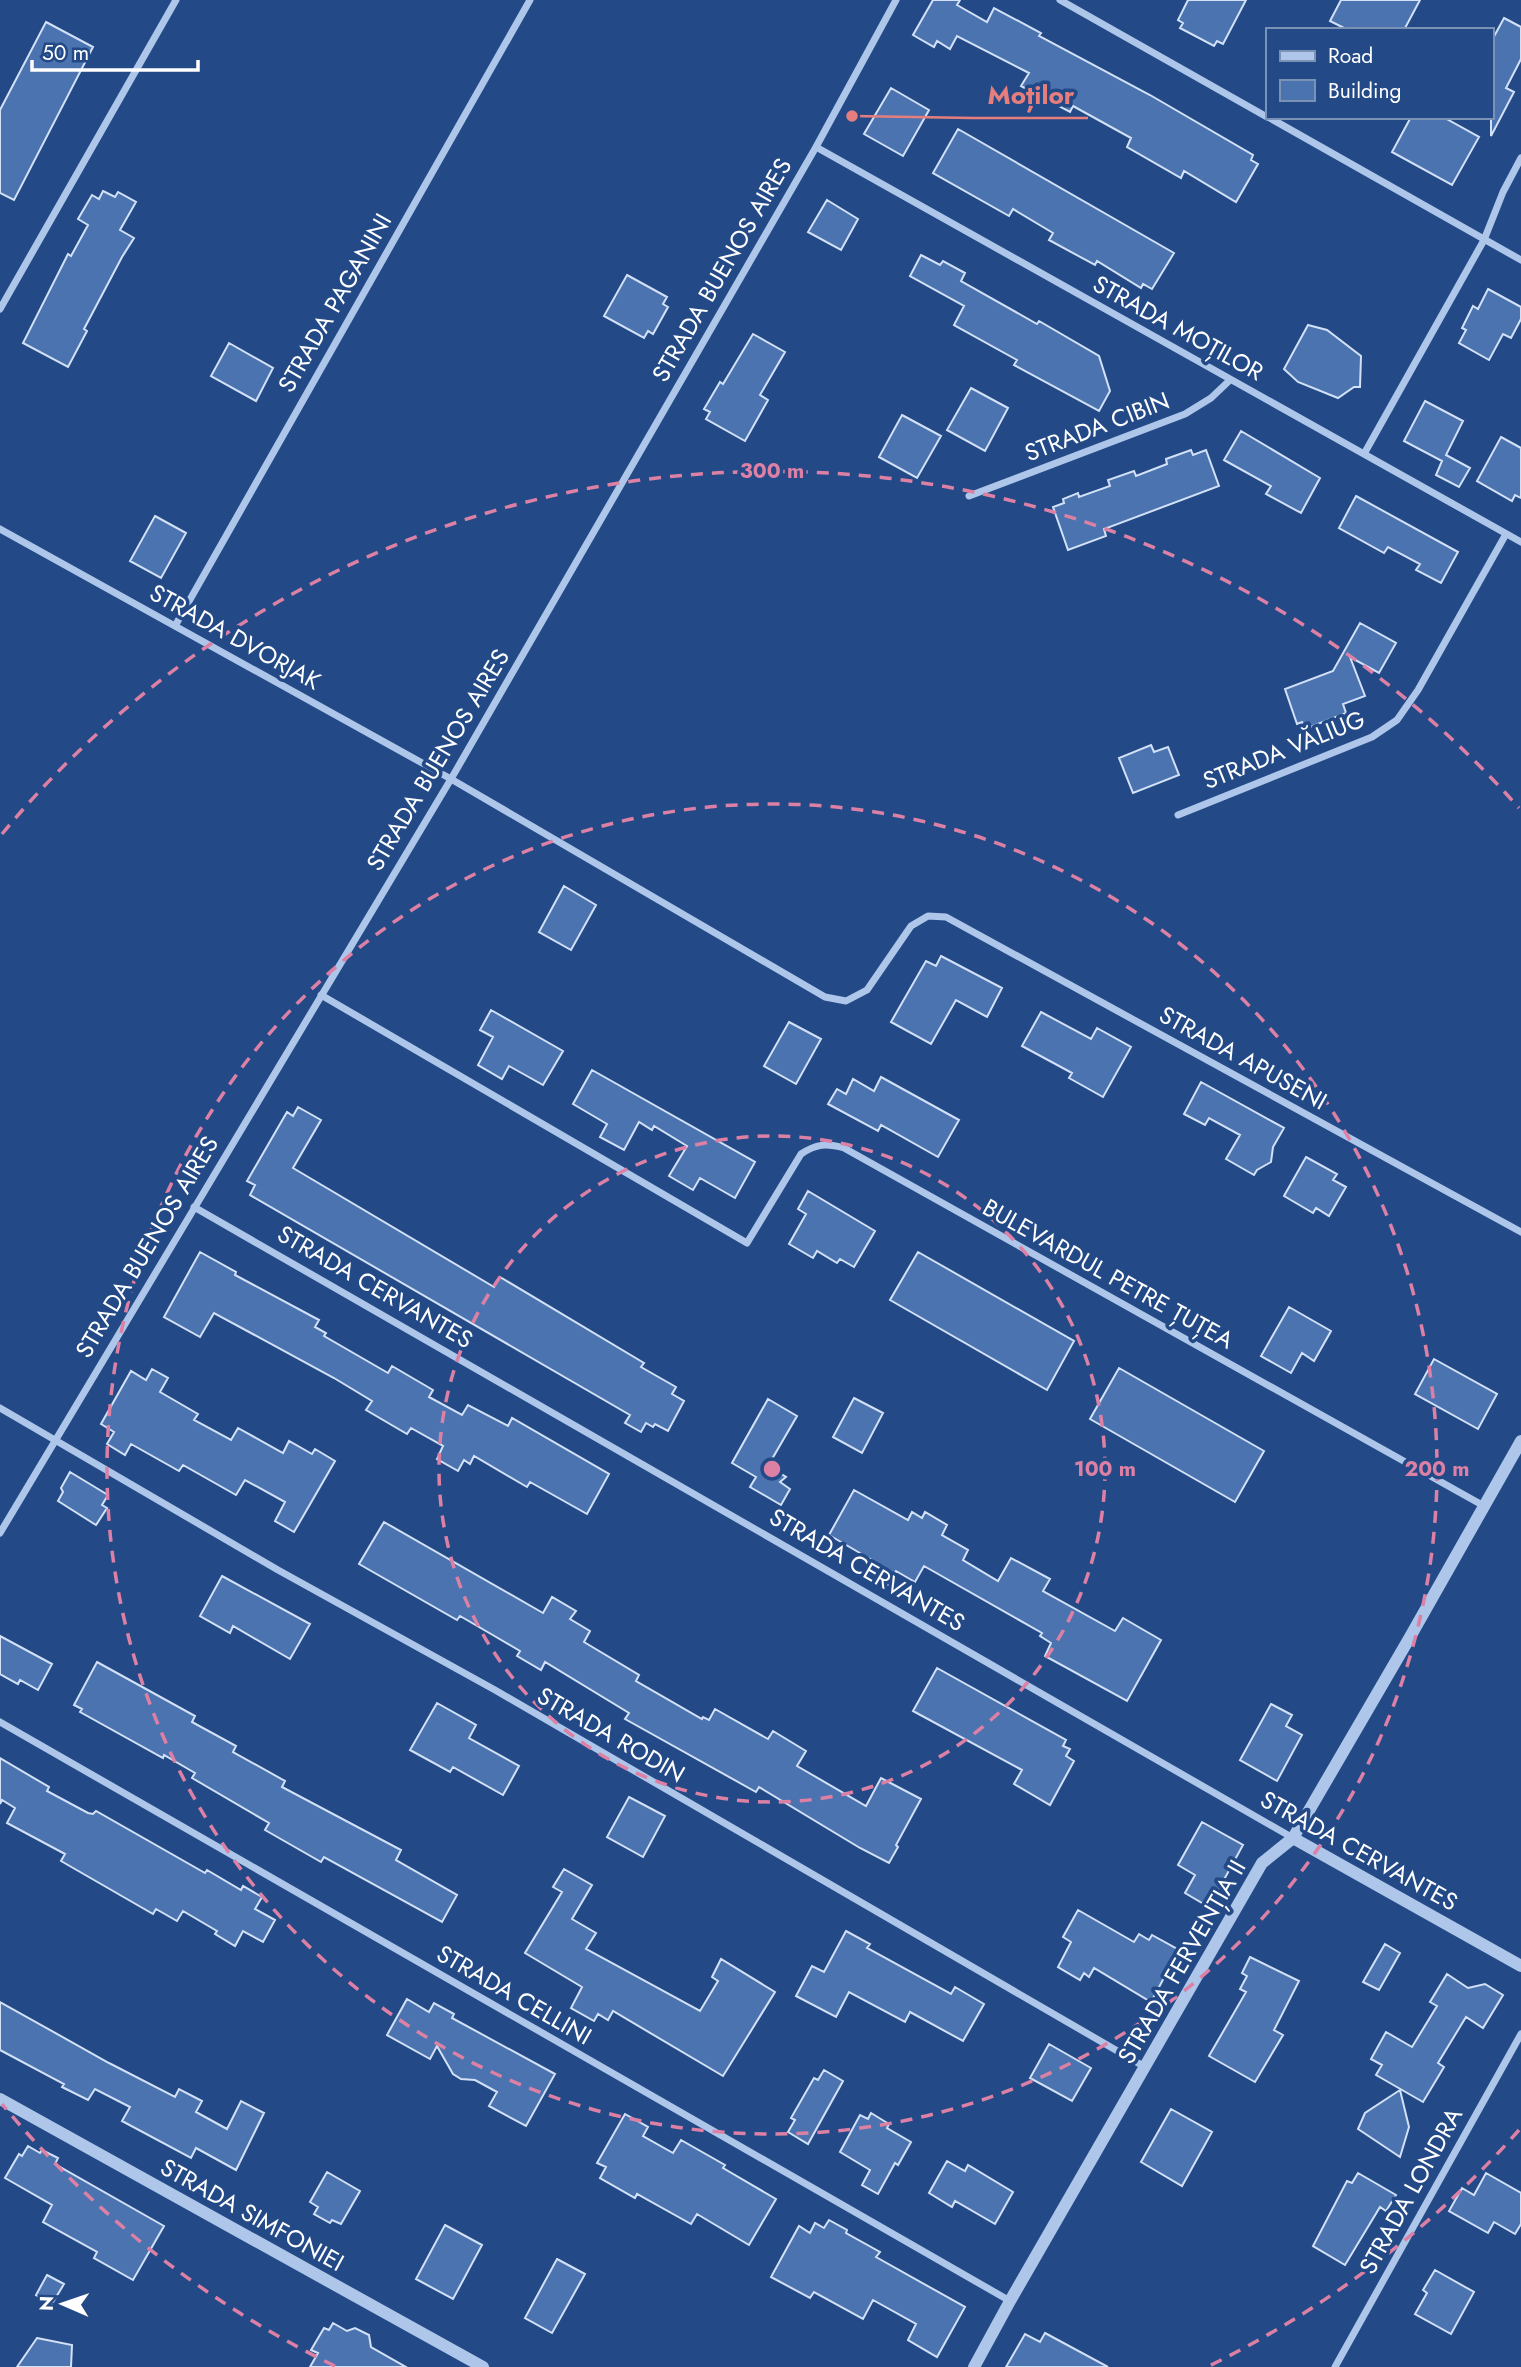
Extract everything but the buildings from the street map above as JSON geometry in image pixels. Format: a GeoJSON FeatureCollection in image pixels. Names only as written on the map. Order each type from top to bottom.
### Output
{"type":"FeatureCollection","features":[{"type":"Feature","properties":{"kind":"street"},"geometry":{"type":"LineString","coordinates":[[0,309],[176,0]]}},
{"type":"Feature","properties":{"kind":"street","name":"STRADA PAGANINI"},"geometry":{"type":"LineString","coordinates":[[175,626],[530,0]]}},
{"type":"Feature","properties":{"kind":"street","name":"STRADA BUENOS AIRES"},"geometry":{"type":"LineString","coordinates":[[0,1533],[451,779],[816,147],[896,0]]}},
{"type":"Feature","properties":{"kind":"street"},"geometry":{"type":"LineString","coordinates":[[1060,0],[1266,116]]}},
{"type":"Feature","properties":{"kind":"street"},"geometry":{"type":"LineString","coordinates":[[1271,119],[1521,260]]}},
{"type":"Feature","properties":{"kind":"street","name":"STRADA MOȚILOR"},"geometry":{"type":"LineString","coordinates":[[816,147],[1521,542]]}},
{"type":"Feature","properties":{"kind":"street"},"geometry":{"type":"LineString","coordinates":[[1364,454],[1484,240],[1503,192],[1521,158]]}},
{"type":"Feature","properties":{"kind":"street","name":"STRADA CIBIN"},"geometry":{"type":"LineString","coordinates":[[969,496],[1185,414],[1211,398],[1230,380]]}},
{"type":"Feature","properties":{"kind":"street","name":"STRADA DVORJAK"},"geometry":{"type":"LineString","coordinates":[[0,529],[451,779],[825,997],[846,1000],[867,990],[911,926],[928,916],[946,916]]}},
{"type":"Feature","properties":{"kind":"street","name":"STRADA VĂLIUG"},"geometry":{"type":"LineString","coordinates":[[1178,815],[1372,737],[1397,720],[1419,691],[1506,534]]}},
{"type":"Feature","properties":{"kind":"street","name":"STRADA APUSENI"},"geometry":{"type":"LineString","coordinates":[[946,916],[1521,1232]]}},
{"type":"Feature","properties":{"kind":"street","name":"BULEVARDUL PETRE ȚUȚEA"},"geometry":{"type":"LineString","coordinates":[[321,995],[747,1243],[801,1154],[812,1147],[828,1143],[844,1148],[1485,1506]]}},
{"type":"Feature","properties":{"kind":"street","name":"STRADA CERVANTES"},"geometry":{"type":"LineString","coordinates":[[194,1207],[1521,1966]]}},
{"type":"Feature","properties":{"kind":"street","name":"STRADA RODIN"},"geometry":{"type":"LineString","coordinates":[[0,1408],[278,1570],[495,1690],[1145,2068]]}},
{"type":"Feature","properties":{"kind":"street","name":"STRADA FERVENȚIA II"},"geometry":{"type":"LineString","coordinates":[[974,2367],[1262,1863],[1293,1838],[1521,1441]]}},
{"type":"Feature","properties":{"kind":"street","name":"STRADA CELLINI"},"geometry":{"type":"LineString","coordinates":[[0,1722],[1010,2301]]}},
{"type":"Feature","properties":{"kind":"street","name":"STRADA LONDRA"},"geometry":{"type":"LineString","coordinates":[[1335,2367],[1521,2034]]}},
{"type":"Feature","properties":{"kind":"street","name":"STRADA SIMFONIEI"},"geometry":{"type":"LineString","coordinates":[[0,2099],[483,2367]]}},
{"type":"Feature","properties":{"kind":"place","name":"Moților"},"geometry":{"type":"Point","coordinates":[852,116]}}]}
